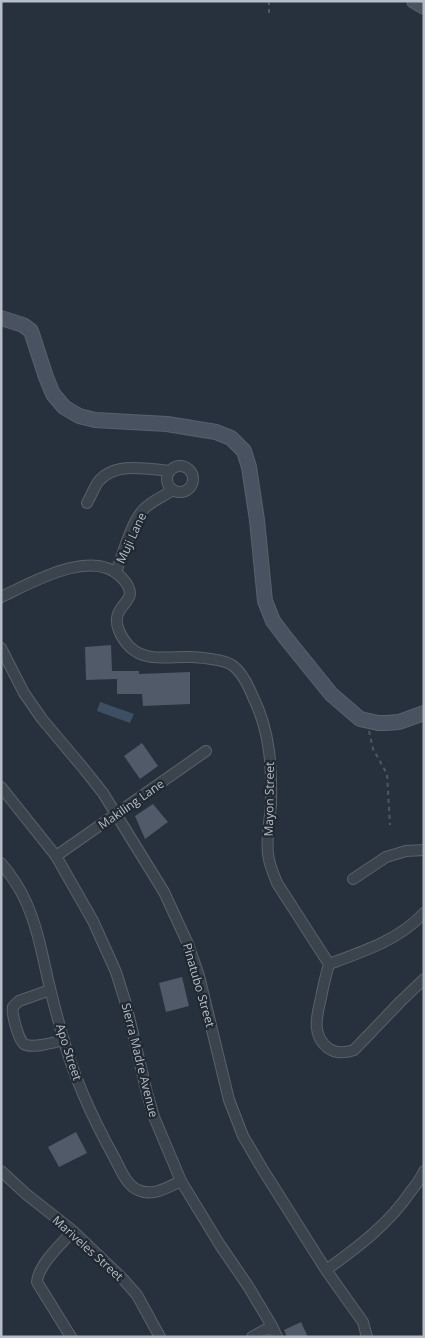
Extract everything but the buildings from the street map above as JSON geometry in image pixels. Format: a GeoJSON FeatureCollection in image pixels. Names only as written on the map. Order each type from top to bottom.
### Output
{"type":"FeatureCollection","features":[{"type":"Feature","properties":{"kind":"street"},"geometry":{"type":"LineString","coordinates":[[414,1],[424,7]]}},
{"type":"Feature","properties":{"kind":"street"},"geometry":{"type":"LineString","coordinates":[[1,318],[23,325],[30,331],[54,394],[64,407],[79,416],[95,420],[167,424],[216,432],[230,438],[244,451],[250,467],[265,601],[274,621],[331,694],[360,719],[369,722],[399,722],[424,713]]}},
{"type":"Feature","properties":{"kind":"street"},"geometry":{"type":"LineString","coordinates":[[87,503],[104,476],[124,467],[170,470],[178,466],[187,467],[193,479],[186,490],[182,492],[173,490],[170,487],[167,479],[170,470]]}},
{"type":"Feature","properties":{"kind":"street","name":"Muji Lane"},"geometry":{"type":"LineString","coordinates":[[116,572],[128,539],[143,510],[173,490]]}},
{"type":"Feature","properties":{"kind":"street"},"geometry":{"type":"LineString","coordinates":[[1,597],[60,570],[82,566],[97,566],[116,572]]}},
{"type":"Feature","properties":{"kind":"street","name":"Mayon Street"},"geometry":{"type":"LineString","coordinates":[[116,572],[126,582],[130,594],[117,616],[117,620],[124,641],[131,649],[140,655],[153,658],[192,657],[219,660],[232,665],[250,690],[258,706],[268,745],[271,785],[268,853],[271,868],[277,883],[329,964]]}},
{"type":"Feature","properties":{"kind":"street","name":"Pinatubo Street"},"geometry":{"type":"LineString","coordinates":[[1,648],[24,693],[42,719],[103,793],[164,892],[188,944],[199,976],[229,1100],[243,1136],[326,1270],[363,1322],[367,1337]]}},
{"type":"Feature","properties":{"kind":"street","name":"Makiling Lane"},"geometry":{"type":"LineString","coordinates":[[56,856],[206,751]]}},
{"type":"Feature","properties":{"kind":"street","name":"Sierra Madre Avenue"},"geometry":{"type":"LineString","coordinates":[[1,786],[56,856],[93,921],[116,972],[126,1004],[154,1117],[181,1181],[272,1326],[277,1337]]}},
{"type":"Feature","properties":{"kind":"street"},"geometry":{"type":"LineString","coordinates":[[353,880],[386,857],[406,851],[424,850]]}},
{"type":"Feature","properties":{"kind":"street","name":"Apo Street"},"geometry":{"type":"LineString","coordinates":[[1,863],[26,900],[35,925],[64,1040],[79,1083],[95,1123],[124,1175],[132,1187],[141,1192],[155,1193],[181,1181]]}},
{"type":"Feature","properties":{"kind":"street"},"geometry":{"type":"LineString","coordinates":[[424,914],[394,936],[360,953],[329,964],[316,1025],[318,1035],[325,1046],[332,1051],[344,1053],[354,1050],[401,1000],[424,979]]}},
{"type":"Feature","properties":{"kind":"street"},"geometry":{"type":"LineString","coordinates":[[50,990],[15,1004],[13,1008],[14,1018],[21,1041],[24,1044],[29,1046],[64,1040]]}},
{"type":"Feature","properties":{"kind":"street","name":"Mariveles Street"},"geometry":{"type":"LineString","coordinates":[[1,1171],[72,1231],[122,1278],[137,1295],[160,1337]]}},
{"type":"Feature","properties":{"kind":"street"},"geometry":{"type":"LineString","coordinates":[[326,1270],[383,1225],[404,1202],[423,1174]]}},
{"type":"Feature","properties":{"kind":"street"},"geometry":{"type":"LineString","coordinates":[[71,1337],[37,1282],[44,1265],[72,1231]]}},
{"type":"Feature","properties":{"kind":"street"},"geometry":{"type":"LineString","coordinates":[[252,1337],[272,1326]]}},
{"type":"Feature","properties":{"kind":"path"},"geometry":{"type":"LineString","coordinates":[[269,1],[269,14]]}},
{"type":"Feature","properties":{"kind":"path"},"geometry":{"type":"LineString","coordinates":[[369,722],[369,734],[373,749],[387,774],[390,825]]}},
{"type":"Feature","properties":{"kind":"water"},"geometry":{"type":"Polygon","coordinates":[[[100,702],[134,714],[130,723],[97,711],[100,702]]]}}]}
